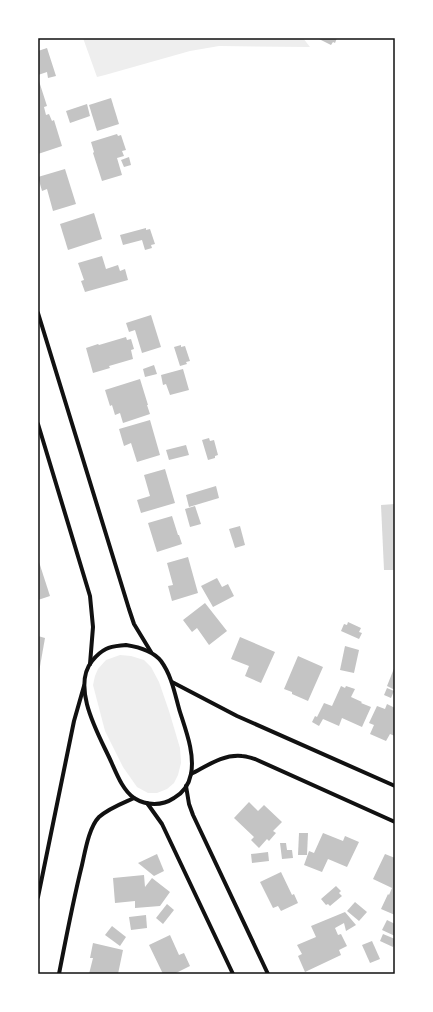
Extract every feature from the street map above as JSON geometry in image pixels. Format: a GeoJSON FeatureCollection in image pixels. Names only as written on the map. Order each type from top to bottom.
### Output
{"type":"FeatureCollection","features":[{"type":"Feature","properties":{"kind":"street"},"geometry":{"type":"LineString","coordinates":[[38,314],[40,330],[129,610],[134,624],[151,653]]}},
{"type":"Feature","properties":{"kind":"street"},"geometry":{"type":"LineString","coordinates":[[38,424],[90,596],[92,627],[90,664]]}},
{"type":"Feature","properties":{"kind":"street"},"geometry":{"type":"LineString","coordinates":[[38,897],[74,721],[86,674],[90,664],[96,656],[105,650],[116,646],[126,645],[138,647],[151,653],[160,660],[172,682],[190,746],[191,774],[186,786],[179,795],[169,801],[160,804],[147,803],[134,798],[122,784],[98,734],[90,715],[84,685]]}},
{"type":"Feature","properties":{"kind":"street"},"geometry":{"type":"LineString","coordinates":[[172,682],[237,716],[395,786]]}},
{"type":"Feature","properties":{"kind":"street"},"geometry":{"type":"LineString","coordinates":[[191,774],[219,759],[231,756],[243,756],[255,759],[395,822]]}},
{"type":"Feature","properties":{"kind":"street"},"geometry":{"type":"LineString","coordinates":[[186,786],[189,804],[193,815],[268,974]]}},
{"type":"Feature","properties":{"kind":"street"},"geometry":{"type":"LineString","coordinates":[[59,974],[79,876],[94,824],[99,817],[107,811],[134,798]]}},
{"type":"Feature","properties":{"kind":"street"},"geometry":{"type":"LineString","coordinates":[[147,803],[162,824],[233,974]]}},
{"type":"Feature","properties":{"kind":"shaded area"},"geometry":{"type":"Polygon","coordinates":[[[83,38],[303,38],[310,47],[219,46],[190,51],[97,77],[83,38]]]}},
{"type":"Feature","properties":{"kind":"shaded area"},"geometry":{"type":"Polygon","coordinates":[[[395,504],[395,570],[384,570],[381,505],[395,504]]]}},
{"type":"Feature","properties":{"kind":"shaded area"},"geometry":{"type":"Polygon","coordinates":[[[120,655],[131,656],[144,660],[151,667],[159,682],[180,748],[181,763],[174,783],[167,789],[157,793],[148,793],[137,787],[123,767],[105,731],[93,685],[98,669],[106,660],[120,655]]]}},
{"type":"Feature","properties":{"kind":"building"},"geometry":{"type":"Polygon","coordinates":[[[317,38],[337,38],[335,43],[333,42],[331,45],[317,38]]]}},
{"type":"Feature","properties":{"kind":"building"},"geometry":{"type":"Polygon","coordinates":[[[47,48],[56,76],[48,78],[47,72],[38,75],[38,51],[47,48]]]}},
{"type":"Feature","properties":{"kind":"building"},"geometry":{"type":"Polygon","coordinates":[[[38,78],[47,106],[44,107],[46,115],[49,114],[52,121],[54,120],[62,146],[38,154],[38,78]]]}},
{"type":"Feature","properties":{"kind":"building"},"geometry":{"type":"Polygon","coordinates":[[[111,98],[119,124],[97,131],[89,105],[111,98]]]}},
{"type":"Feature","properties":{"kind":"building"},"geometry":{"type":"Polygon","coordinates":[[[87,104],[90,116],[70,123],[66,111],[87,104]]]}},
{"type":"Feature","properties":{"kind":"building"},"geometry":{"type":"Polygon","coordinates":[[[117,134],[118,136],[121,135],[126,150],[122,151],[124,156],[117,158],[122,175],[102,181],[91,142],[117,134]]]}},
{"type":"Feature","properties":{"kind":"building"},"geometry":{"type":"Polygon","coordinates":[[[129,157],[131,165],[124,167],[121,160],[129,157]]]}},
{"type":"Feature","properties":{"kind":"building"},"geometry":{"type":"Polygon","coordinates":[[[65,169],[76,204],[53,211],[47,189],[42,191],[38,177],[65,169]]]}},
{"type":"Feature","properties":{"kind":"building"},"geometry":{"type":"Polygon","coordinates":[[[94,213],[102,239],[68,250],[60,224],[94,213]]]}},
{"type":"Feature","properties":{"kind":"building"},"geometry":{"type":"Polygon","coordinates":[[[146,228],[146,230],[150,229],[155,244],[151,245],[152,248],[145,250],[142,240],[123,245],[120,235],[146,228]]]}},
{"type":"Feature","properties":{"kind":"building"},"geometry":{"type":"Polygon","coordinates":[[[102,256],[106,269],[118,265],[120,271],[125,269],[128,280],[85,292],[81,281],[84,280],[78,263],[102,256]]]}},
{"type":"Feature","properties":{"kind":"building"},"geometry":{"type":"Polygon","coordinates":[[[151,315],[161,347],[142,353],[135,330],[129,332],[126,323],[151,315]]]}},
{"type":"Feature","properties":{"kind":"building"},"geometry":{"type":"Polygon","coordinates":[[[126,337],[127,340],[131,339],[134,349],[131,350],[133,359],[109,366],[110,368],[93,373],[86,348],[126,337]]]}},
{"type":"Feature","properties":{"kind":"building"},"geometry":{"type":"Polygon","coordinates":[[[181,345],[181,347],[185,346],[190,361],[186,362],[187,364],[180,366],[174,347],[181,345]]]}},
{"type":"Feature","properties":{"kind":"building"},"geometry":{"type":"Polygon","coordinates":[[[154,365],[157,374],[145,377],[143,369],[154,365]]]}},
{"type":"Feature","properties":{"kind":"building"},"geometry":{"type":"Polygon","coordinates":[[[183,369],[189,390],[170,395],[166,384],[163,385],[161,375],[183,369]]]}},
{"type":"Feature","properties":{"kind":"building"},"geometry":{"type":"Polygon","coordinates":[[[140,379],[150,414],[123,423],[120,413],[115,415],[112,405],[110,406],[105,390],[140,379]]]}},
{"type":"Feature","properties":{"kind":"building"},"geometry":{"type":"Polygon","coordinates":[[[150,420],[160,455],[137,462],[131,443],[124,446],[119,429],[150,420]]]}},
{"type":"Feature","properties":{"kind":"building"},"geometry":{"type":"Polygon","coordinates":[[[209,438],[210,441],[214,440],[218,455],[215,456],[215,458],[208,460],[202,440],[209,438]]]}},
{"type":"Feature","properties":{"kind":"building"},"geometry":{"type":"Polygon","coordinates":[[[186,445],[189,455],[169,460],[166,450],[186,445]]]}},
{"type":"Feature","properties":{"kind":"building"},"geometry":{"type":"Polygon","coordinates":[[[165,469],[175,503],[141,513],[137,500],[150,496],[144,475],[165,469]]]}},
{"type":"Feature","properties":{"kind":"building"},"geometry":{"type":"Polygon","coordinates":[[[216,486],[219,498],[189,507],[186,495],[216,486]]]}},
{"type":"Feature","properties":{"kind":"building"},"geometry":{"type":"Polygon","coordinates":[[[195,506],[201,524],[190,527],[185,509],[195,506]]]}},
{"type":"Feature","properties":{"kind":"building"},"geometry":{"type":"Polygon","coordinates":[[[172,516],[182,544],[157,552],[148,523],[172,516]]]}},
{"type":"Feature","properties":{"kind":"building"},"geometry":{"type":"Polygon","coordinates":[[[240,526],[245,545],[235,548],[229,529],[240,526]]]}},
{"type":"Feature","properties":{"kind":"building"},"geometry":{"type":"Polygon","coordinates":[[[188,557],[198,593],[172,601],[168,586],[173,585],[167,563],[188,557]]]}},
{"type":"Feature","properties":{"kind":"building"},"geometry":{"type":"Polygon","coordinates":[[[38,562],[50,596],[38,600],[38,562]]]}},
{"type":"Feature","properties":{"kind":"building"},"geometry":{"type":"Polygon","coordinates":[[[217,578],[222,587],[228,584],[234,596],[213,607],[201,586],[217,578]]]}},
{"type":"Feature","properties":{"kind":"building"},"geometry":{"type":"Polygon","coordinates":[[[205,603],[227,631],[209,645],[197,628],[192,632],[183,620],[205,603]]]}},
{"type":"Feature","properties":{"kind":"building"},"geometry":{"type":"Polygon","coordinates":[[[348,622],[361,628],[359,632],[362,633],[359,639],[341,631],[344,624],[347,625],[348,622]]]}},
{"type":"Feature","properties":{"kind":"building"},"geometry":{"type":"Polygon","coordinates":[[[38,636],[45,638],[39,672],[38,672],[38,636]]]}},
{"type":"Feature","properties":{"kind":"building"},"geometry":{"type":"Polygon","coordinates":[[[240,637],[275,652],[261,683],[245,676],[249,666],[231,659],[240,637]]]}},
{"type":"Feature","properties":{"kind":"building"},"geometry":{"type":"Polygon","coordinates":[[[345,646],[359,650],[354,673],[340,670],[345,646]]]}},
{"type":"Feature","properties":{"kind":"building"},"geometry":{"type":"Polygon","coordinates":[[[298,656],[323,667],[308,701],[284,689],[298,656]]]}},
{"type":"Feature","properties":{"kind":"building"},"geometry":{"type":"Polygon","coordinates":[[[395,666],[395,690],[387,686],[395,666]]]}},
{"type":"Feature","properties":{"kind":"building"},"geometry":{"type":"Polygon","coordinates":[[[341,686],[355,689],[351,697],[371,707],[362,727],[342,718],[339,726],[323,719],[319,726],[312,722],[315,716],[317,717],[324,703],[332,706],[341,686]]]}},
{"type":"Feature","properties":{"kind":"building"},"geometry":{"type":"Polygon","coordinates":[[[387,688],[394,691],[391,698],[384,695],[387,688]]]}},
{"type":"Feature","properties":{"kind":"building"},"geometry":{"type":"Polygon","coordinates":[[[387,704],[395,708],[395,736],[390,734],[386,741],[370,734],[374,725],[369,723],[377,706],[385,709],[387,704]]]}},
{"type":"Feature","properties":{"kind":"building"},"geometry":{"type":"Polygon","coordinates":[[[249,802],[258,811],[264,805],[282,822],[273,831],[276,833],[269,841],[267,839],[259,848],[251,840],[254,837],[234,818],[249,802]]]}},
{"type":"Feature","properties":{"kind":"building"},"geometry":{"type":"Polygon","coordinates":[[[299,833],[308,833],[307,855],[298,855],[299,833]]]}},
{"type":"Feature","properties":{"kind":"building"},"geometry":{"type":"Polygon","coordinates":[[[323,833],[343,841],[345,836],[359,842],[347,867],[328,859],[322,872],[304,865],[309,851],[314,853],[323,833]]]}},
{"type":"Feature","properties":{"kind":"building"},"geometry":{"type":"Polygon","coordinates":[[[280,843],[286,843],[287,850],[292,850],[293,858],[282,859],[280,843]]]}},
{"type":"Feature","properties":{"kind":"building"},"geometry":{"type":"Polygon","coordinates":[[[268,852],[269,861],[252,863],[251,854],[268,852]]]}},
{"type":"Feature","properties":{"kind":"building"},"geometry":{"type":"Polygon","coordinates":[[[157,854],[164,871],[154,876],[138,863],[157,854]]]}},
{"type":"Feature","properties":{"kind":"building"},"geometry":{"type":"Polygon","coordinates":[[[385,854],[395,858],[395,915],[381,909],[392,888],[373,879],[385,854]]]}},
{"type":"Feature","properties":{"kind":"building"},"geometry":{"type":"Polygon","coordinates":[[[281,872],[292,895],[294,894],[298,903],[281,911],[278,906],[273,908],[260,882],[281,872]]]}},
{"type":"Feature","properties":{"kind":"building"},"geometry":{"type":"Polygon","coordinates":[[[144,875],[145,887],[152,878],[170,892],[160,906],[135,908],[135,901],[115,903],[113,878],[144,875]]]}},
{"type":"Feature","properties":{"kind":"building"},"geometry":{"type":"Polygon","coordinates":[[[336,886],[341,891],[339,893],[342,896],[330,906],[328,904],[326,905],[321,899],[336,886]]]}},
{"type":"Feature","properties":{"kind":"building"},"geometry":{"type":"Polygon","coordinates":[[[355,902],[367,912],[359,921],[347,911],[355,902]]]}},
{"type":"Feature","properties":{"kind":"building"},"geometry":{"type":"Polygon","coordinates":[[[167,904],[174,910],[163,924],[156,918],[167,904]]]}},
{"type":"Feature","properties":{"kind":"building"},"geometry":{"type":"Polygon","coordinates":[[[345,912],[356,925],[346,931],[344,923],[335,928],[338,935],[341,934],[347,946],[339,950],[341,955],[305,972],[298,956],[302,954],[297,945],[316,937],[311,926],[345,912]]]}},
{"type":"Feature","properties":{"kind":"building"},"geometry":{"type":"Polygon","coordinates":[[[146,915],[147,928],[131,930],[129,917],[146,915]]]}},
{"type":"Feature","properties":{"kind":"building"},"geometry":{"type":"Polygon","coordinates":[[[387,920],[395,924],[395,936],[382,930],[387,920]]]}},
{"type":"Feature","properties":{"kind":"building"},"geometry":{"type":"Polygon","coordinates":[[[112,926],[126,937],[120,946],[105,935],[112,926]]]}},
{"type":"Feature","properties":{"kind":"building"},"geometry":{"type":"Polygon","coordinates":[[[383,934],[395,939],[393,947],[380,941],[383,934]]]}},
{"type":"Feature","properties":{"kind":"building"},"geometry":{"type":"Polygon","coordinates":[[[170,935],[179,955],[184,953],[190,966],[174,974],[163,974],[149,945],[170,935]]]}},
{"type":"Feature","properties":{"kind":"building"},"geometry":{"type":"Polygon","coordinates":[[[372,941],[380,959],[370,963],[362,945],[372,941]]]}},
{"type":"Feature","properties":{"kind":"building"},"geometry":{"type":"Polygon","coordinates":[[[93,943],[123,950],[118,974],[89,974],[93,958],[90,958],[93,943]]]}}]}
